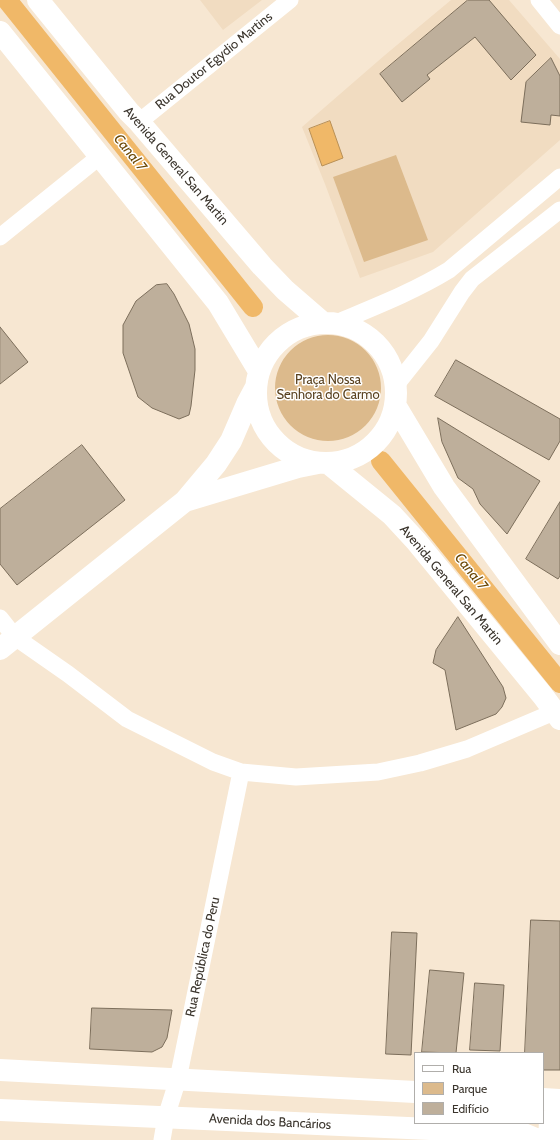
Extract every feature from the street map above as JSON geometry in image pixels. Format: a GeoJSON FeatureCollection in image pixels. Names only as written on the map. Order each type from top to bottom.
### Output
{"type":"FeatureCollection","features":[{"type":"Feature","properties":{"kind":"main road","name":"Avenida General San Martin"},"geometry":{"type":"LineString","coordinates":[[38,0],[128,112],[139,122],[285,290],[329,323]]}},
{"type":"Feature","properties":{"kind":"main road"},"geometry":{"type":"LineString","coordinates":[[0,32],[99,157],[218,303],[257,380],[256,407],[262,424],[272,438],[285,450],[300,459],[323,463]]}},
{"type":"Feature","properties":{"kind":"main road"},"geometry":{"type":"LineString","coordinates":[[8,643],[185,501],[216,464],[231,441],[268,352],[283,337],[302,327],[329,323],[354,328],[370,337],[382,350],[391,367],[396,395],[444,487],[560,644]]}},
{"type":"Feature","properties":{"kind":"main road"},"geometry":{"type":"LineString","coordinates":[[185,501],[298,467],[352,458],[372,446],[387,428],[396,395]]}},
{"type":"Feature","properties":{"kind":"main road","name":"Avenida General San Martin"},"geometry":{"type":"LineString","coordinates":[[323,463],[392,515],[416,541],[557,715]]}},
{"type":"Feature","properties":{"kind":"main road"},"geometry":{"type":"LineString","coordinates":[[0,1070],[414,1092]]}},
{"type":"Feature","properties":{"kind":"main road"},"geometry":{"type":"LineString","coordinates":[[544,1099],[560,1100]]}},
{"type":"Feature","properties":{"kind":"main road"},"geometry":{"type":"LineString","coordinates":[[550,1140],[549,1123],[553,1114],[560,1108]]}},
{"type":"Feature","properties":{"kind":"main road","name":"Avenida dos Bancários"},"geometry":{"type":"LineString","coordinates":[[0,1110],[521,1133],[538,1140]]}},
{"type":"Feature","properties":{"kind":"street","name":"Rua Doutor Egydio Martins"},"geometry":{"type":"LineString","coordinates":[[139,122],[290,0]]}},
{"type":"Feature","properties":{"kind":"street"},"geometry":{"type":"LineString","coordinates":[[539,0],[560,26]]}},
{"type":"Feature","properties":{"kind":"street"},"geometry":{"type":"LineString","coordinates":[[0,237],[99,157]]}},
{"type":"Feature","properties":{"kind":"street"},"geometry":{"type":"LineString","coordinates":[[329,323],[385,302],[422,285],[449,270],[560,177]]}},
{"type":"Feature","properties":{"kind":"street"},"geometry":{"type":"LineString","coordinates":[[396,395],[462,292],[472,279],[560,210]]}},
{"type":"Feature","properties":{"kind":"street"},"geometry":{"type":"LineString","coordinates":[[459,262],[472,279]]}},
{"type":"Feature","properties":{"kind":"street"},"geometry":{"type":"LineString","coordinates":[[0,618],[8,643],[68,674],[127,718],[213,762],[241,772],[296,777],[378,772],[420,763],[467,749],[557,715]]}},
{"type":"Feature","properties":{"kind":"street","name":"Rua República do Peru"},"geometry":{"type":"LineString","coordinates":[[162,1140],[166,1117],[178,1079],[241,772]]}},
{"type":"Feature","properties":{"kind":"shaded area"},"geometry":{"type":"Polygon","coordinates":[[[200,0],[262,0],[223,30],[200,0]]]}},
{"type":"Feature","properties":{"kind":"shaded area"},"geometry":{"type":"Polygon","coordinates":[[[451,0],[509,0],[560,59],[560,140],[433,252],[360,278],[302,127],[451,0]]]}},
{"type":"Feature","properties":{"kind":"shaded area"},"geometry":{"type":"Polygon","coordinates":[[[330,121],[343,158],[322,166],[309,129],[330,121]]]}},
{"type":"Feature","properties":{"kind":"green space"},"geometry":{"type":"Polygon","coordinates":[[[396,155],[428,240],[364,262],[333,177],[396,155]]]}},
{"type":"Feature","properties":{"kind":"green space","name":"Praça Nossa Senhora do Carmo"},"geometry":{"type":"Polygon","coordinates":[[[328,335],[348,339],[365,351],[377,368],[381,388],[377,408],[365,425],[348,437],[328,441],[308,437],[291,425],[279,408],[275,388],[279,368],[291,351],[308,339],[328,335]]]}},
{"type":"Feature","properties":{"kind":"building"},"geometry":{"type":"Polygon","coordinates":[[[468,0],[489,0],[536,55],[511,80],[475,37],[427,75],[430,79],[402,102],[380,74],[468,0]]]}},
{"type":"Feature","properties":{"kind":"building"},"geometry":{"type":"Polygon","coordinates":[[[551,58],[560,76],[560,116],[551,115],[550,125],[521,122],[526,82],[551,58]]]}},
{"type":"Feature","properties":{"kind":"building"},"geometry":{"type":"Polygon","coordinates":[[[167,284],[174,294],[189,324],[195,349],[195,370],[189,415],[179,419],[152,408],[138,397],[123,353],[123,325],[136,301],[156,285],[167,284]]]}},
{"type":"Feature","properties":{"kind":"building"},"geometry":{"type":"Polygon","coordinates":[[[0,327],[28,362],[0,384],[0,327]]]}},
{"type":"Feature","properties":{"kind":"building"},"geometry":{"type":"Polygon","coordinates":[[[456,360],[560,419],[560,441],[549,460],[435,396],[456,360]]]}},
{"type":"Feature","properties":{"kind":"building"},"geometry":{"type":"Polygon","coordinates":[[[438,418],[540,481],[507,534],[480,504],[473,489],[458,478],[442,442],[438,418]]]}},
{"type":"Feature","properties":{"kind":"building"},"geometry":{"type":"Polygon","coordinates":[[[82,445],[125,500],[17,585],[0,564],[0,509],[82,445]]]}},
{"type":"Feature","properties":{"kind":"building"},"geometry":{"type":"Polygon","coordinates":[[[560,502],[560,576],[558,579],[526,559],[560,502]]]}},
{"type":"Feature","properties":{"kind":"building"},"geometry":{"type":"Polygon","coordinates":[[[458,617],[503,687],[506,698],[502,707],[496,714],[456,730],[445,670],[433,663],[436,650],[458,617]]]}},
{"type":"Feature","properties":{"kind":"building"},"geometry":{"type":"Polygon","coordinates":[[[531,920],[560,921],[560,1070],[544,1070],[544,1052],[525,1052],[531,920]]]}},
{"type":"Feature","properties":{"kind":"building"},"geometry":{"type":"Polygon","coordinates":[[[392,932],[417,933],[411,1055],[386,1054],[392,932]]]}},
{"type":"Feature","properties":{"kind":"building"},"geometry":{"type":"Polygon","coordinates":[[[430,970],[464,973],[456,1052],[422,1052],[430,970]]]}},
{"type":"Feature","properties":{"kind":"building"},"geometry":{"type":"Polygon","coordinates":[[[475,983],[504,985],[500,1051],[470,1050],[475,983]]]}},
{"type":"Feature","properties":{"kind":"building"},"geometry":{"type":"Polygon","coordinates":[[[92,1008],[172,1010],[167,1038],[162,1047],[152,1052],[90,1049],[92,1008]]]}},
{"type":"Feature","properties":{"kind":"waterway","name":"Canal 7"},"geometry":{"type":"LineString","coordinates":[[7,0],[253,307]]}},
{"type":"Feature","properties":{"kind":"waterway","name":"Canal 7"},"geometry":{"type":"LineString","coordinates":[[381,461],[560,683]]}}]}
